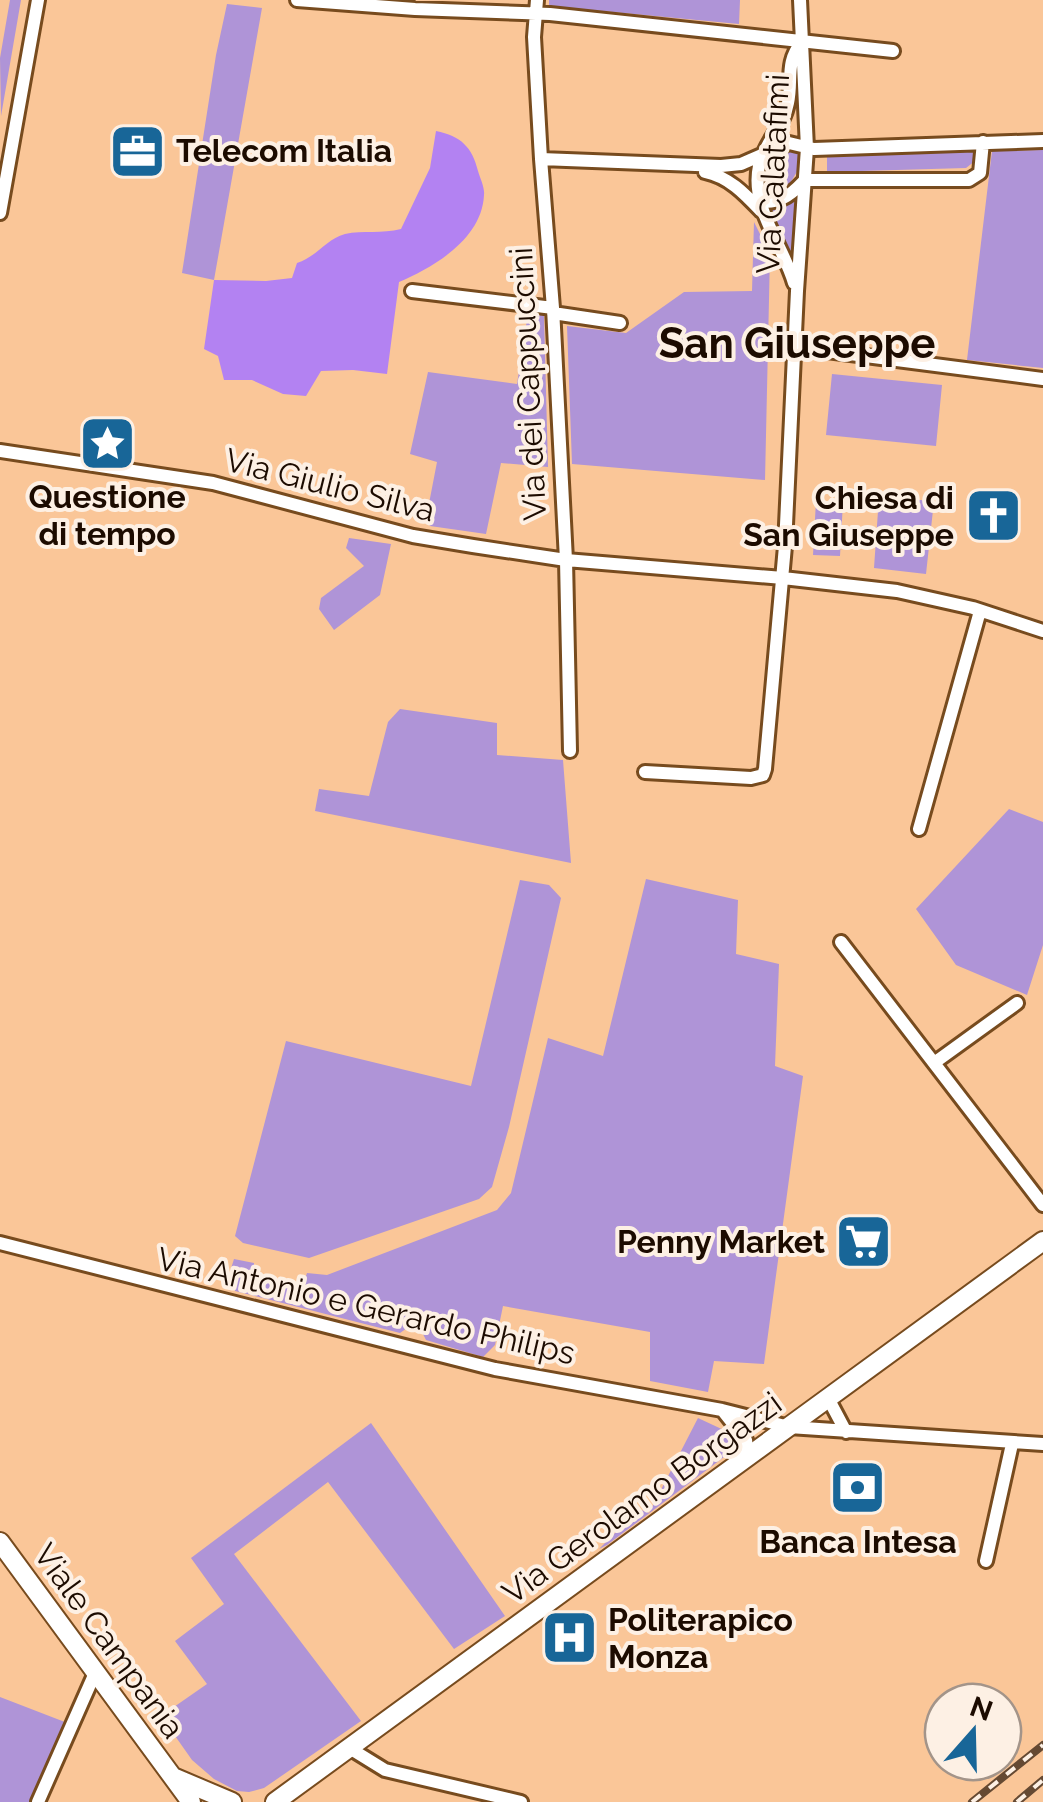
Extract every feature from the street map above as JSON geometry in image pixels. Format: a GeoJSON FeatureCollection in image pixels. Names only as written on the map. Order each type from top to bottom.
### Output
{"type":"FeatureCollection","features":[{"type":"Feature","properties":{"kind":"main road","name":"Via Gerolamo Borgazzi"},"geometry":{"type":"LineString","coordinates":[[275,1802],[1043,1241]]}},
{"type":"Feature","properties":{"kind":"main road","name":"Viale Campania"},"geometry":{"type":"LineString","coordinates":[[0,1542],[191,1802]]}},
{"type":"Feature","properties":{"kind":"main road","name":"Viale Campania"},"geometry":{"type":"LineString","coordinates":[[169,1775],[176,1802]]}},
{"type":"Feature","properties":{"kind":"main road","name":"Viale Campania"},"geometry":{"type":"LineString","coordinates":[[169,1775],[232,1802]]}},
{"type":"Feature","properties":{"kind":"street"},"geometry":{"type":"LineString","coordinates":[[0,213],[38,0]]}},
{"type":"Feature","properties":{"kind":"street"},"geometry":{"type":"LineString","coordinates":[[297,0],[537,7],[801,44],[892,51]]}},
{"type":"Feature","properties":{"kind":"street","name":"Via Calatafimi"},"geometry":{"type":"LineString","coordinates":[[644,772],[751,778],[763,775],[783,578],[807,148],[800,0]]}},
{"type":"Feature","properties":{"kind":"street","name":"Via dei Cappuccini"},"geometry":{"type":"LineString","coordinates":[[537,7],[534,37],[540,160],[553,311],[566,560],[570,752]]}},
{"type":"Feature","properties":{"kind":"street","name":"Via Calatafimi"},"geometry":{"type":"LineString","coordinates":[[797,296],[788,261],[758,205],[758,176],[762,155],[785,115],[790,95],[790,61],[801,44]]}},
{"type":"Feature","properties":{"kind":"street"},"geometry":{"type":"LineString","coordinates":[[540,160],[678,166],[741,164],[789,143],[807,148],[1043,141]]}},
{"type":"Feature","properties":{"kind":"street"},"geometry":{"type":"LineString","coordinates":[[678,166],[719,175],[758,205],[782,200],[804,180],[969,180],[980,173],[983,142]]}},
{"type":"Feature","properties":{"kind":"street"},"geometry":{"type":"LineString","coordinates":[[412,292],[620,323]]}},
{"type":"Feature","properties":{"kind":"street"},"geometry":{"type":"LineString","coordinates":[[796,347],[1043,379]]}},
{"type":"Feature","properties":{"kind":"street","name":"Via Giulio Silva"},"geometry":{"type":"LineString","coordinates":[[0,442],[54,452],[80,462]]}},
{"type":"Feature","properties":{"kind":"street","name":"Via Giulio Silva"},"geometry":{"type":"LineString","coordinates":[[0,450],[236,488],[413,536],[566,560],[897,591],[1043,631]]}},
{"type":"Feature","properties":{"kind":"street"},"geometry":{"type":"LineString","coordinates":[[919,829],[980,611]]}},
{"type":"Feature","properties":{"kind":"street"},"geometry":{"type":"LineString","coordinates":[[841,942],[1043,1205]]}},
{"type":"Feature","properties":{"kind":"street"},"geometry":{"type":"LineString","coordinates":[[934,1062],[1017,1003]]}},
{"type":"Feature","properties":{"kind":"street","name":"Via Antonio e Gerardo Philips"},"geometry":{"type":"LineString","coordinates":[[0,1243],[495,1369],[722,1410],[788,1427],[1043,1444]]}},
{"type":"Feature","properties":{"kind":"street"},"geometry":{"type":"LineString","coordinates":[[828,1398],[846,1432]]}},
{"type":"Feature","properties":{"kind":"street"},"geometry":{"type":"LineString","coordinates":[[722,1410],[746,1440],[748,1456]]}},
{"type":"Feature","properties":{"kind":"street"},"geometry":{"type":"LineString","coordinates":[[986,1561],[1012,1444]]}},
{"type":"Feature","properties":{"kind":"street"},"geometry":{"type":"LineString","coordinates":[[38,1802],[95,1673]]}},
{"type":"Feature","properties":{"kind":"street"},"geometry":{"type":"LineString","coordinates":[[351,1749],[385,1770],[521,1802]]}},
{"type":"Feature","properties":{"kind":"shaded area"},"geometry":{"type":"Polygon","coordinates":[[[10,0],[21,0],[1,116],[0,58],[10,0]]]}},
{"type":"Feature","properties":{"kind":"shaded area"},"geometry":{"type":"Polygon","coordinates":[[[549,0],[740,0],[739,24],[549,6],[549,0]]]}},
{"type":"Feature","properties":{"kind":"shaded area"},"geometry":{"type":"Polygon","coordinates":[[[227,4],[262,8],[214,280],[182,273],[227,4]]]}},
{"type":"Feature","properties":{"kind":"shaded area"},"geometry":{"type":"Polygon","coordinates":[[[436,131],[459,140],[472,155],[484,189],[481,211],[475,225],[454,249],[399,282],[387,374],[321,371],[306,396],[283,394],[252,380],[224,380],[218,356],[204,349],[214,280],[292,278],[297,263],[338,236],[401,229],[430,168],[436,131]]]}},
{"type":"Feature","properties":{"kind":"shaded area"},"geometry":{"type":"Polygon","coordinates":[[[791,148],[800,153],[798,170],[786,190],[773,192],[766,181],[769,170],[777,157],[791,148]]]}},
{"type":"Feature","properties":{"kind":"shaded area"},"geometry":{"type":"Polygon","coordinates":[[[1043,150],[1043,368],[967,360],[992,151],[1043,150]]]}},
{"type":"Feature","properties":{"kind":"shaded area"},"geometry":{"type":"Polygon","coordinates":[[[975,151],[975,161],[966,168],[827,172],[827,155],[975,151]]]}},
{"type":"Feature","properties":{"kind":"shaded area"},"geometry":{"type":"Polygon","coordinates":[[[796,198],[793,261],[767,209],[796,198]]]}},
{"type":"Feature","properties":{"kind":"shaded area"},"geometry":{"type":"Polygon","coordinates":[[[754,222],[770,254],[765,480],[572,464],[567,326],[626,333],[684,292],[752,291],[754,222]]]}},
{"type":"Feature","properties":{"kind":"shaded area"},"geometry":{"type":"Polygon","coordinates":[[[528,313],[544,315],[548,467],[501,463],[486,534],[430,526],[426,519],[437,462],[410,454],[428,372],[517,384],[528,313]]]}},
{"type":"Feature","properties":{"kind":"shaded area"},"geometry":{"type":"Polygon","coordinates":[[[832,374],[942,385],[936,446],[826,435],[832,374]]]}},
{"type":"Feature","properties":{"kind":"shaded area"},"geometry":{"type":"Polygon","coordinates":[[[879,497],[934,501],[926,574],[874,568],[879,497]]]}},
{"type":"Feature","properties":{"kind":"shaded area"},"geometry":{"type":"Polygon","coordinates":[[[816,501],[843,502],[840,556],[813,555],[816,501]]]}},
{"type":"Feature","properties":{"kind":"shaded area"},"geometry":{"type":"Polygon","coordinates":[[[349,538],[391,544],[380,595],[334,630],[319,609],[321,598],[364,566],[346,548],[349,538]]]}},
{"type":"Feature","properties":{"kind":"shaded area"},"geometry":{"type":"Polygon","coordinates":[[[400,709],[497,723],[497,755],[563,760],[571,863],[315,811],[319,789],[369,796],[388,722],[400,709]]]}},
{"type":"Feature","properties":{"kind":"shaded area"},"geometry":{"type":"Polygon","coordinates":[[[1009,809],[1043,822],[1043,945],[1027,995],[956,965],[916,909],[1009,809]]]}},
{"type":"Feature","properties":{"kind":"shaded area"},"geometry":{"type":"Polygon","coordinates":[[[646,879],[738,900],[736,954],[779,964],[775,1066],[803,1076],[764,1364],[714,1361],[708,1392],[650,1381],[650,1332],[503,1306],[495,1345],[483,1357],[426,1340],[421,1330],[410,1326],[400,1333],[235,1291],[229,1275],[234,1259],[254,1263],[254,1276],[303,1285],[307,1273],[327,1275],[497,1210],[511,1193],[548,1038],[603,1056],[646,879]]]}},
{"type":"Feature","properties":{"kind":"shaded area"},"geometry":{"type":"Polygon","coordinates":[[[520,880],[549,885],[561,898],[492,1187],[479,1199],[309,1258],[243,1243],[235,1236],[286,1041],[471,1086],[520,880]]]}},
{"type":"Feature","properties":{"kind":"shaded area"},"geometry":{"type":"Polygon","coordinates":[[[698,1418],[728,1432],[734,1443],[732,1451],[607,1545],[599,1549],[639,1509],[649,1513],[698,1418]]]}},
{"type":"Feature","properties":{"kind":"shaded area"},"geometry":{"type":"Polygon","coordinates":[[[371,1423],[505,1616],[454,1649],[328,1482],[234,1554],[361,1721],[264,1788],[237,1791],[214,1779],[192,1760],[161,1716],[207,1684],[175,1641],[224,1604],[191,1558],[371,1423]]]}},
{"type":"Feature","properties":{"kind":"shaded area"},"geometry":{"type":"Polygon","coordinates":[[[0,1697],[70,1724],[34,1802],[0,1802],[0,1697]]]}},
{"type":"Feature","properties":{"kind":"railway"},"geometry":{"type":"LineString","coordinates":[[972,1802],[1043,1745]]}},
{"type":"Feature","properties":{"kind":"railway"},"geometry":{"type":"LineString","coordinates":[[1017,1802],[1043,1780]]}},
{"type":"Feature","properties":{"kind":"place","name":"Telecom Italia"},"geometry":{"type":"Point","coordinates":[137,151]}},
{"type":"Feature","properties":{"kind":"place","name":"Questione di tempo"},"geometry":{"type":"Point","coordinates":[107,443]}},
{"type":"Feature","properties":{"kind":"place","name":"Chiesa di San Giuseppe"},"geometry":{"type":"Point","coordinates":[993,516]}},
{"type":"Feature","properties":{"kind":"place","name":"Penny Market"},"geometry":{"type":"Point","coordinates":[864,1242]}},
{"type":"Feature","properties":{"kind":"place","name":"Banca Intesa"},"geometry":{"type":"Point","coordinates":[858,1488]}},
{"type":"Feature","properties":{"kind":"place","name":"Politerapico Monza"},"geometry":{"type":"Point","coordinates":[569,1638]}},
{"type":"Feature","properties":{"kind":"district","name":"San Giuseppe"},"geometry":{"type":"Point","coordinates":[797,343]}}]}
